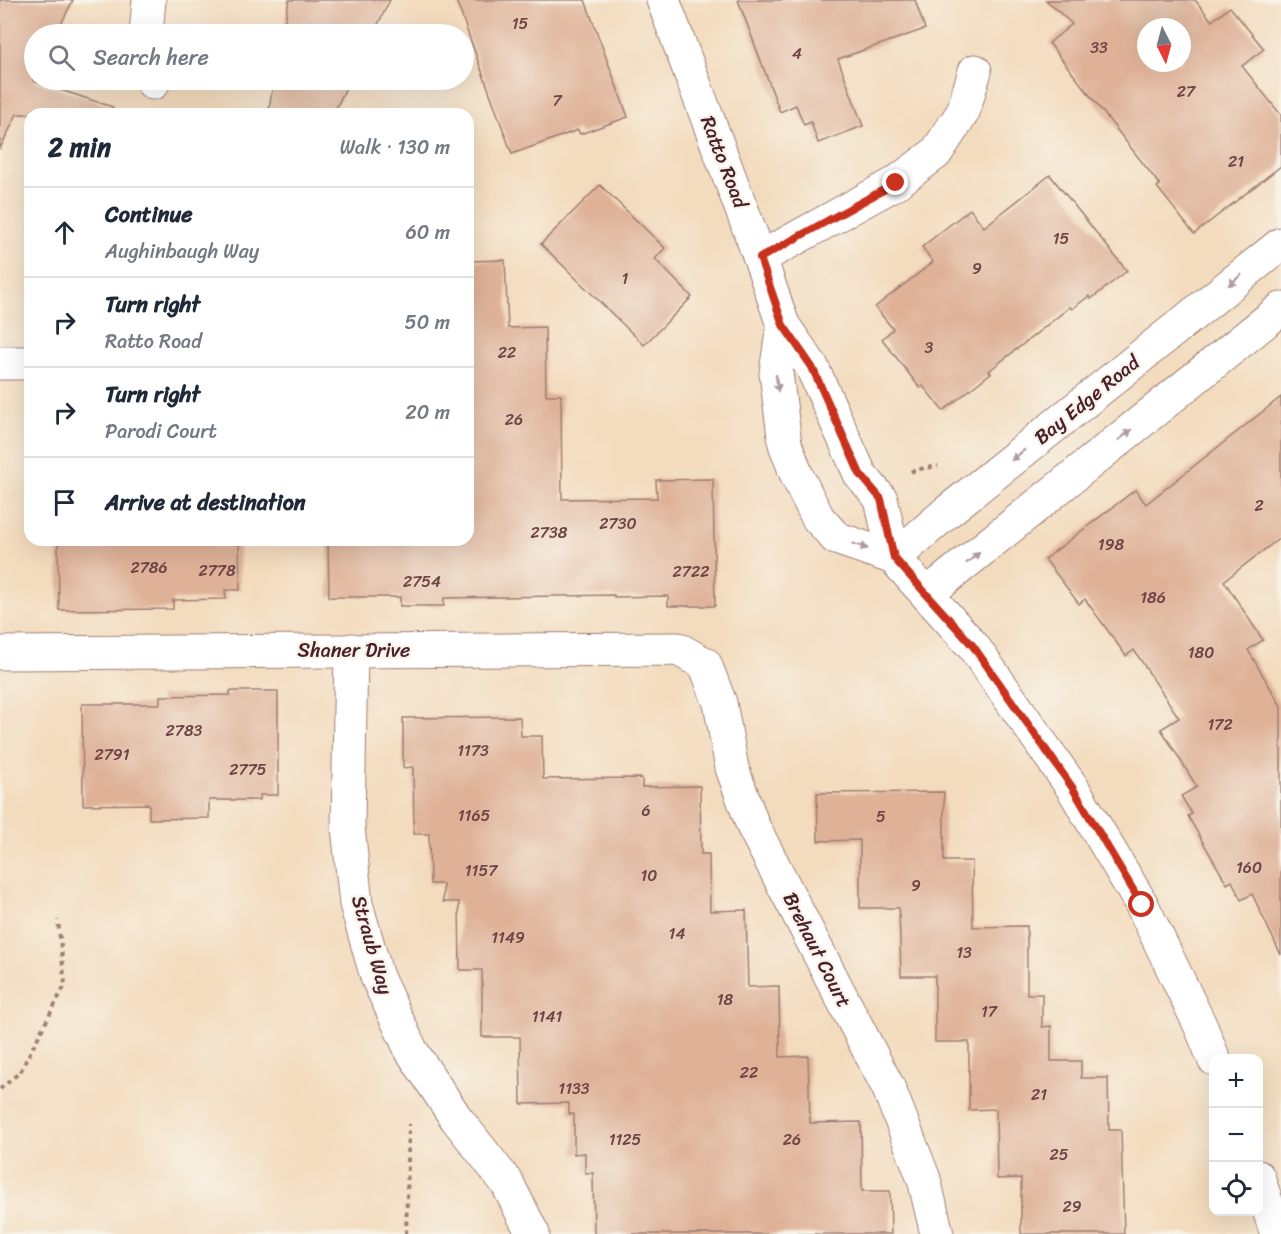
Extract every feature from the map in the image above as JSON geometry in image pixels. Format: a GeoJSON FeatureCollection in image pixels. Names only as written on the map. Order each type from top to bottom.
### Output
{"type":"FeatureCollection","features":[{"type":"Feature","properties":{"kind":"street"},"geometry":{"type":"LineString","coordinates":[[147,24],[148,0]]}},
{"type":"Feature","properties":{"kind":"street","name":"Ratto Road"},"geometry":{"type":"LineString","coordinates":[[663,0],[783,325],[812,367],[860,474],[881,499],[894,558]]}},
{"type":"Feature","properties":{"kind":"street"},"geometry":{"type":"LineString","coordinates":[[760,258],[896,183],[936,153],[963,112],[975,71]]}},
{"type":"Feature","properties":{"kind":"street","name":"Bay Edge Road"},"geometry":{"type":"LineString","coordinates":[[894,558],[947,512],[1281,243]]}},
{"type":"Feature","properties":{"kind":"street"},"geometry":{"type":"LineString","coordinates":[[927,594],[1281,309]]}},
{"type":"Feature","properties":{"kind":"street","name":"Ratto Road"},"geometry":{"type":"LineString","coordinates":[[783,325],[776,373],[785,444],[796,476],[818,518],[836,538],[894,558]]}},
{"type":"Feature","properties":{"kind":"street"},"geometry":{"type":"LineString","coordinates":[[0,363],[24,363]]}},
{"type":"Feature","properties":{"kind":"street"},"geometry":{"type":"LineString","coordinates":[[894,558],[973,646],[1072,787],[1142,905],[1212,1054]]}},
{"type":"Feature","properties":{"kind":"street","name":"Shaner Drive"},"geometry":{"type":"LineString","coordinates":[[0,653],[678,649],[705,664]]}},
{"type":"Feature","properties":{"kind":"street","name":"Straub Way"},"geometry":{"type":"LineString","coordinates":[[351,650],[348,827],[356,904],[377,977],[411,1050],[456,1118],[507,1183],[533,1234]]}},
{"type":"Feature","properties":{"kind":"street","name":"Brehaut Court"},"geometry":{"type":"LineString","coordinates":[[705,664],[720,703],[732,768],[753,826],[889,1089],[924,1179],[937,1234]]}},
{"type":"Feature","properties":{"kind":"street"},"geometry":{"type":"LineString","coordinates":[[1263,1192],[1277,1234]]}},
{"type":"Feature","properties":{"kind":"path"},"geometry":{"type":"LineString","coordinates":[[0,1089],[20,1072],[65,986],[58,921]]}},
{"type":"Feature","properties":{"kind":"path"},"geometry":{"type":"LineString","coordinates":[[406,1234],[409,1119]]}},
{"type":"Feature","properties":{"kind":"building"},"geometry":{"type":"Polygon","coordinates":[[[0,0],[73,0],[61,24],[24,24],[24,90],[61,90],[113,108],[24,108],[24,114],[17,114],[0,149],[0,0]]]}},
{"type":"Feature","properties":{"kind":"building"},"geometry":{"type":"Polygon","coordinates":[[[289,0],[390,0],[378,24],[284,24],[289,0]]]}},
{"type":"Feature","properties":{"kind":"building"},"geometry":{"type":"Polygon","coordinates":[[[456,0],[585,0],[628,117],[580,134],[578,130],[512,154],[474,50],[474,24],[465,24],[456,0]]]}},
{"type":"Feature","properties":{"kind":"building"},"geometry":{"type":"Polygon","coordinates":[[[738,0],[915,0],[925,29],[838,59],[863,126],[818,143],[811,122],[804,125],[796,105],[780,112],[738,0]]]}},
{"type":"Feature","properties":{"kind":"building"},"geometry":{"type":"Polygon","coordinates":[[[1046,0],[1195,0],[1212,21],[1230,7],[1264,49],[1242,66],[1281,115],[1281,166],[1194,234],[1157,187],[1160,185],[1049,43],[1072,24],[1046,0]]]}},
{"type":"Feature","properties":{"kind":"building"},"geometry":{"type":"Polygon","coordinates":[[[272,90],[345,90],[336,108],[269,108],[272,90]]]}},
{"type":"Feature","properties":{"kind":"building"},"geometry":{"type":"Polygon","coordinates":[[[1050,175],[1127,271],[1091,299],[1089,296],[1072,309],[1070,307],[989,371],[991,373],[943,411],[923,386],[920,388],[882,339],[893,329],[875,307],[933,262],[922,247],[970,209],[984,227],[1050,175]]]}},
{"type":"Feature","properties":{"kind":"building"},"geometry":{"type":"Polygon","coordinates":[[[600,185],[665,248],[655,259],[692,297],[644,345],[541,244],[600,185]]]}},
{"type":"Feature","properties":{"kind":"building"},"geometry":{"type":"Polygon","coordinates":[[[505,260],[508,328],[545,327],[546,395],[561,395],[562,499],[657,498],[656,480],[713,479],[715,606],[668,606],[668,596],[444,598],[444,606],[400,606],[400,597],[329,597],[328,546],[474,546],[474,261],[505,260]]]}},
{"type":"Feature","properties":{"kind":"building"},"geometry":{"type":"Polygon","coordinates":[[[1281,397],[1281,537],[1224,581],[1263,640],[1248,650],[1281,706],[1281,955],[1252,894],[1241,900],[1232,881],[1227,884],[1188,816],[1192,814],[1181,796],[1197,787],[1161,729],[1179,718],[1134,650],[1126,656],[1085,599],[1079,604],[1045,559],[1135,490],[1146,504],[1281,397]]]}},
{"type":"Feature","properties":{"kind":"building"},"geometry":{"type":"Polygon","coordinates":[[[58,546],[239,546],[240,590],[225,590],[226,599],[173,600],[173,609],[59,610],[58,546]]]}},
{"type":"Feature","properties":{"kind":"building"},"geometry":{"type":"Polygon","coordinates":[[[230,691],[278,691],[278,795],[260,795],[260,800],[209,800],[209,818],[149,819],[149,804],[83,805],[82,704],[160,704],[160,696],[230,695],[230,691]]]}},
{"type":"Feature","properties":{"kind":"building"},"geometry":{"type":"Polygon","coordinates":[[[520,717],[521,736],[542,736],[543,779],[642,778],[642,787],[700,786],[701,854],[709,854],[710,911],[746,910],[748,987],[779,986],[780,1057],[808,1056],[810,1123],[861,1122],[862,1191],[890,1191],[891,1234],[594,1234],[593,1173],[585,1173],[585,1153],[574,1154],[574,1114],[569,1114],[569,1103],[521,1104],[520,1037],[482,1037],[482,970],[460,970],[459,902],[443,902],[443,884],[430,884],[429,834],[414,834],[413,767],[403,768],[403,718],[520,717]]]}},
{"type":"Feature","properties":{"kind":"building"},"geometry":{"type":"Polygon","coordinates":[[[944,792],[944,861],[972,861],[973,927],[1027,926],[1027,994],[1042,994],[1042,1027],[1051,1026],[1051,1061],[1081,1061],[1081,1078],[1108,1078],[1109,1130],[1121,1130],[1124,1234],[1021,1234],[1021,1178],[997,1179],[996,1109],[969,1110],[969,1042],[935,1042],[935,976],[901,976],[899,908],[860,908],[860,840],[818,841],[817,793],[944,792]]]}},
{"type":"Feature","properties":{"kind":"route"},"geometry":{"type":"LineString","coordinates":[[896,183],[760,258],[783,325],[812,367],[860,474],[881,499],[894,558],[973,646],[1072,787],[1142,905]]}}]}
